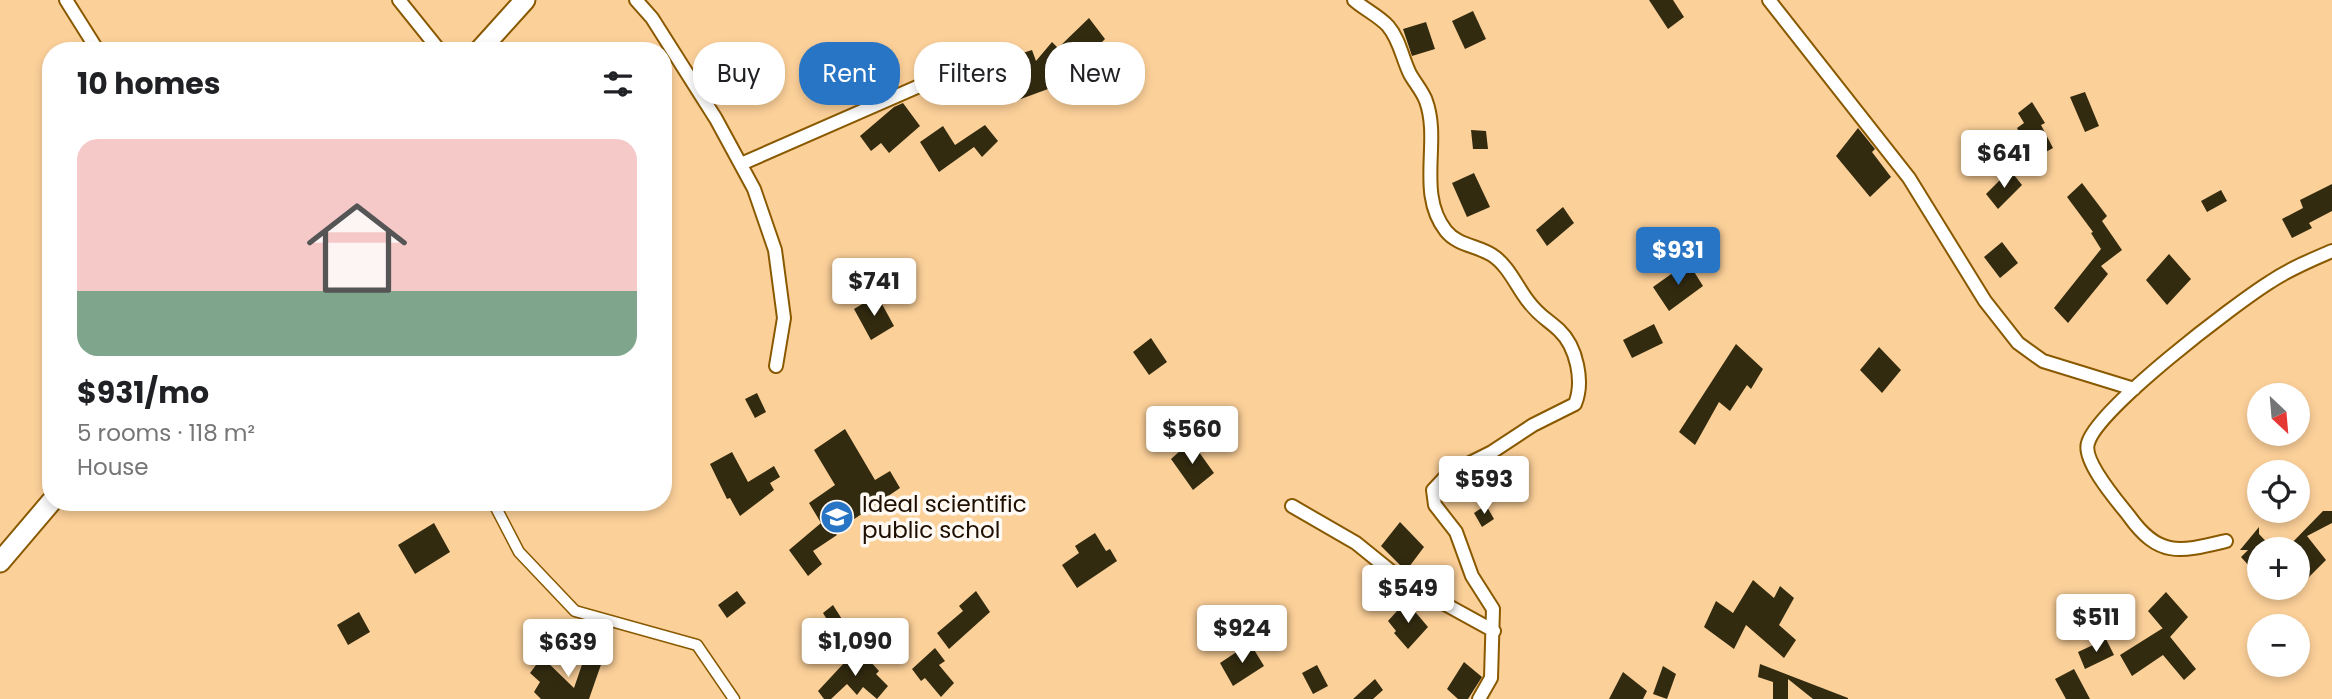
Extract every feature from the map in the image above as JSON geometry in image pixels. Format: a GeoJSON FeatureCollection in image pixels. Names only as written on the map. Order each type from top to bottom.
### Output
{"type":"FeatureCollection","features":[{"type":"Feature","properties":{"kind":"main road"},"geometry":{"type":"LineString","coordinates":[[487,42],[525,0]]}},
{"type":"Feature","properties":{"kind":"main road"},"geometry":{"type":"LineString","coordinates":[[0,562],[43,511]]}},
{"type":"Feature","properties":{"kind":"street"},"geometry":{"type":"LineString","coordinates":[[65,0],[92,42]]}},
{"type":"Feature","properties":{"kind":"street"},"geometry":{"type":"LineString","coordinates":[[399,0],[433,42]]}},
{"type":"Feature","properties":{"kind":"street"},"geometry":{"type":"LineString","coordinates":[[636,0],[652,18],[667,42]]}},
{"type":"Feature","properties":{"kind":"street"},"geometry":{"type":"LineString","coordinates":[[1354,0],[1387,25],[1399,44],[1409,72],[1427,102],[1430,192],[1447,233],[1458,242],[1494,257],[1504,267],[1542,319],[1560,331],[1571,347],[1578,372],[1580,387],[1576,404],[1533,425],[1492,452],[1448,474],[1433,490],[1435,505],[1456,532],[1472,576],[1493,609],[1491,678],[1479,699]]}},
{"type":"Feature","properties":{"kind":"street"},"geometry":{"type":"LineString","coordinates":[[1769,0],[1909,178],[1979,292],[2018,343],[2043,361],[2134,389]]}},
{"type":"Feature","properties":{"kind":"street"},"geometry":{"type":"LineString","coordinates":[[672,51],[754,189],[775,250],[784,318],[776,366]]}},
{"type":"Feature","properties":{"kind":"street"},"geometry":{"type":"LineString","coordinates":[[741,164],[914,88]]}},
{"type":"Feature","properties":{"kind":"street"},"geometry":{"type":"LineString","coordinates":[[2226,541],[2186,550],[2169,550],[2156,545],[2139,531],[2092,465],[2087,452],[2088,443],[2118,403],[2269,282],[2332,251]]}},
{"type":"Feature","properties":{"kind":"street"},"geometry":{"type":"LineString","coordinates":[[1292,506],[1356,543],[1403,581],[1494,631]]}},
{"type":"Feature","properties":{"kind":"street"},"geometry":{"type":"LineString","coordinates":[[498,511],[519,552],[575,611],[697,645],[734,699]]}},
{"type":"Feature","properties":{"kind":"building"},"geometry":{"type":"Polygon","coordinates":[[[1649,0],[1673,0],[1684,17],[1668,29],[1649,0]]]}},
{"type":"Feature","properties":{"kind":"building"},"geometry":{"type":"Polygon","coordinates":[[[1473,11],[1486,39],[1465,49],[1452,21],[1473,11]]]}},
{"type":"Feature","properties":{"kind":"building"},"geometry":{"type":"Polygon","coordinates":[[[1089,18],[1105,39],[1102,42],[1064,42],[1089,18]]]}},
{"type":"Feature","properties":{"kind":"building"},"geometry":{"type":"Polygon","coordinates":[[[1426,22],[1435,49],[1412,56],[1403,29],[1426,22]]]}},
{"type":"Feature","properties":{"kind":"building"},"geometry":{"type":"Polygon","coordinates":[[[1031,50],[1036,61],[1045,50],[1045,90],[1031,95],[1031,50]]]}},
{"type":"Feature","properties":{"kind":"building"},"geometry":{"type":"Polygon","coordinates":[[[2085,92],[2099,126],[2085,132],[2070,97],[2085,92]]]}},
{"type":"Feature","properties":{"kind":"building"},"geometry":{"type":"Polygon","coordinates":[[[2032,102],[2045,123],[2041,125],[2053,148],[2033,159],[2017,128],[2024,123],[2018,113],[2032,102]]]}},
{"type":"Feature","properties":{"kind":"building"},"geometry":{"type":"Polygon","coordinates":[[[903,103],[920,126],[889,153],[881,143],[871,151],[860,136],[903,103]]]}},
{"type":"Feature","properties":{"kind":"building"},"geometry":{"type":"Polygon","coordinates":[[[985,125],[998,141],[982,157],[974,147],[939,172],[920,142],[943,126],[955,145],[985,125]]]}},
{"type":"Feature","properties":{"kind":"building"},"geometry":{"type":"Polygon","coordinates":[[[1858,128],[1875,149],[1872,152],[1891,177],[1870,197],[1836,156],[1858,128]]]}},
{"type":"Feature","properties":{"kind":"building"},"geometry":{"type":"Polygon","coordinates":[[[1471,130],[1486,131],[1488,149],[1473,149],[1471,130]]]}},
{"type":"Feature","properties":{"kind":"building"},"geometry":{"type":"Polygon","coordinates":[[[2010,170],[2022,185],[1998,209],[1986,194],[2010,170]]]}},
{"type":"Feature","properties":{"kind":"building"},"geometry":{"type":"Polygon","coordinates":[[[1474,173],[1490,207],[1467,217],[1452,183],[1474,173]]]}},
{"type":"Feature","properties":{"kind":"building"},"geometry":{"type":"Polygon","coordinates":[[[2082,183],[2107,216],[2102,221],[2122,250],[2101,266],[2108,274],[2068,323],[2054,308],[2101,249],[2091,233],[2093,232],[2067,197],[2082,183]]]}},
{"type":"Feature","properties":{"kind":"building"},"geometry":{"type":"Polygon","coordinates":[[[2332,184],[2332,211],[2309,223],[2312,228],[2292,238],[2282,219],[2303,208],[2300,200],[2332,184]]]}},
{"type":"Feature","properties":{"kind":"building"},"geometry":{"type":"Polygon","coordinates":[[[2221,190],[2227,201],[2207,212],[2201,201],[2221,190]]]}},
{"type":"Feature","properties":{"kind":"building"},"geometry":{"type":"Polygon","coordinates":[[[1563,207],[1574,223],[1547,246],[1536,230],[1563,207]]]}},
{"type":"Feature","properties":{"kind":"building"},"geometry":{"type":"Polygon","coordinates":[[[2002,242],[2018,263],[2000,278],[1984,257],[2002,242]]]}},
{"type":"Feature","properties":{"kind":"building"},"geometry":{"type":"Polygon","coordinates":[[[2169,254],[2191,279],[2167,305],[2146,280],[2169,254]]]}},
{"type":"Feature","properties":{"kind":"building"},"geometry":{"type":"Polygon","coordinates":[[[1688,262],[1703,286],[1669,311],[1653,287],[1688,262]]]}},
{"type":"Feature","properties":{"kind":"building"},"geometry":{"type":"Polygon","coordinates":[[[877,295],[894,326],[871,340],[854,309],[877,295]]]}},
{"type":"Feature","properties":{"kind":"building"},"geometry":{"type":"Polygon","coordinates":[[[1654,324],[1663,343],[1632,358],[1623,340],[1654,324]]]}},
{"type":"Feature","properties":{"kind":"building"},"geometry":{"type":"Polygon","coordinates":[[[1151,338],[1167,362],[1149,375],[1133,352],[1151,338]]]}},
{"type":"Feature","properties":{"kind":"building"},"geometry":{"type":"Polygon","coordinates":[[[1736,344],[1763,369],[1751,389],[1747,385],[1730,411],[1719,402],[1695,445],[1679,432],[1736,344]]]}},
{"type":"Feature","properties":{"kind":"building"},"geometry":{"type":"Polygon","coordinates":[[[1879,347],[1901,370],[1882,393],[1860,370],[1879,347]]]}},
{"type":"Feature","properties":{"kind":"building"},"geometry":{"type":"Polygon","coordinates":[[[757,393],[766,412],[755,418],[745,399],[757,393]]]}},
{"type":"Feature","properties":{"kind":"building"},"geometry":{"type":"Polygon","coordinates":[[[845,429],[875,480],[890,471],[900,488],[835,532],[837,535],[813,551],[822,564],[808,576],[789,550],[821,523],[809,503],[835,485],[814,450],[845,429]]]}},
{"type":"Feature","properties":{"kind":"building"},"geometry":{"type":"Polygon","coordinates":[[[1191,441],[1214,473],[1193,490],[1171,459],[1191,441]]]}},
{"type":"Feature","properties":{"kind":"building"},"geometry":{"type":"Polygon","coordinates":[[[732,452],[748,482],[774,466],[780,477],[770,483],[774,490],[740,516],[730,498],[727,499],[710,464],[732,452]]]}},
{"type":"Feature","properties":{"kind":"building"},"geometry":{"type":"Polygon","coordinates":[[[1486,505],[1494,519],[1482,527],[1474,513],[1486,505]]]}},
{"type":"Feature","properties":{"kind":"building"},"geometry":{"type":"Polygon","coordinates":[[[2323,511],[2332,511],[2332,523],[2308,537],[2298,537],[2323,511]]]}},
{"type":"Feature","properties":{"kind":"building"},"geometry":{"type":"Polygon","coordinates":[[[1400,522],[1424,547],[1406,571],[1381,546],[1400,522]]]}},
{"type":"Feature","properties":{"kind":"building"},"geometry":{"type":"Polygon","coordinates":[[[434,523],[450,552],[415,574],[398,545],[434,523]]]}},
{"type":"Feature","properties":{"kind":"building"},"geometry":{"type":"Polygon","coordinates":[[[2259,527],[2262,537],[2251,537],[2259,527]]]}},
{"type":"Feature","properties":{"kind":"building"},"geometry":{"type":"Polygon","coordinates":[[[1095,533],[1106,551],[1110,549],[1117,561],[1077,588],[1062,565],[1079,553],[1075,546],[1095,533]]]}},
{"type":"Feature","properties":{"kind":"building"},"geometry":{"type":"Polygon","coordinates":[[[2310,540],[2326,560],[2310,576],[2310,540]]]}},
{"type":"Feature","properties":{"kind":"building"},"geometry":{"type":"Polygon","coordinates":[[[2247,551],[2247,564],[2241,557],[2247,551]]]}},
{"type":"Feature","properties":{"kind":"building"},"geometry":{"type":"Polygon","coordinates":[[[1753,580],[1774,598],[1780,586],[1794,598],[1779,625],[1796,640],[1784,658],[1746,625],[1734,649],[1704,627],[1716,601],[1733,613],[1753,580]]]}},
{"type":"Feature","properties":{"kind":"building"},"geometry":{"type":"Polygon","coordinates":[[[737,591],[746,603],[727,618],[718,605],[737,591]]]}},
{"type":"Feature","properties":{"kind":"building"},"geometry":{"type":"Polygon","coordinates":[[[976,591],[990,612],[949,649],[937,633],[963,611],[959,606],[976,591]]]}},
{"type":"Feature","properties":{"kind":"building"},"geometry":{"type":"Polygon","coordinates":[[[2166,592],[2188,617],[2170,637],[2148,611],[2166,592]]]}},
{"type":"Feature","properties":{"kind":"building"},"geometry":{"type":"Polygon","coordinates":[[[1406,601],[1428,627],[1408,649],[1388,621],[1406,601]]]}},
{"type":"Feature","properties":{"kind":"building"},"geometry":{"type":"Polygon","coordinates":[[[833,605],[845,624],[834,631],[823,613],[833,605]]]}},
{"type":"Feature","properties":{"kind":"building"},"geometry":{"type":"Polygon","coordinates":[[[359,612],[370,632],[348,645],[337,625],[359,612]]]}},
{"type":"Feature","properties":{"kind":"building"},"geometry":{"type":"Polygon","coordinates":[[[2163,628],[2196,669],[2184,680],[2163,655],[2132,676],[2120,655],[2163,628]]]}},
{"type":"Feature","properties":{"kind":"building"},"geometry":{"type":"Polygon","coordinates":[[[2106,639],[2114,655],[2085,669],[2078,652],[2106,639]]]}},
{"type":"Feature","properties":{"kind":"building"},"geometry":{"type":"Polygon","coordinates":[[[1250,643],[1264,666],[1233,686],[1220,663],[1250,643]]]}},
{"type":"Feature","properties":{"kind":"building"},"geometry":{"type":"Polygon","coordinates":[[[588,647],[604,656],[589,699],[541,699],[534,692],[540,682],[530,673],[542,657],[574,688],[588,647]]]}},
{"type":"Feature","properties":{"kind":"building"},"geometry":{"type":"Polygon","coordinates":[[[858,648],[879,671],[876,674],[888,686],[877,699],[863,687],[857,695],[847,684],[831,699],[824,699],[818,691],[858,648]]]}},
{"type":"Feature","properties":{"kind":"building"},"geometry":{"type":"Polygon","coordinates":[[[935,648],[945,661],[939,665],[954,683],[941,697],[925,678],[921,681],[912,669],[935,648]]]}},
{"type":"Feature","properties":{"kind":"building"},"geometry":{"type":"Polygon","coordinates":[[[1464,662],[1482,677],[1468,699],[1458,699],[1447,689],[1464,662]]]}},
{"type":"Feature","properties":{"kind":"building"},"geometry":{"type":"Polygon","coordinates":[[[1760,664],[1848,699],[1813,699],[1788,679],[1788,699],[1773,699],[1773,682],[1758,677],[1760,664]]]}},
{"type":"Feature","properties":{"kind":"building"},"geometry":{"type":"Polygon","coordinates":[[[1317,665],[1328,686],[1313,694],[1302,673],[1317,665]]]}},
{"type":"Feature","properties":{"kind":"building"},"geometry":{"type":"Polygon","coordinates":[[[1663,666],[1676,674],[1667,699],[1653,694],[1663,666]]]}},
{"type":"Feature","properties":{"kind":"building"},"geometry":{"type":"Polygon","coordinates":[[[2074,669],[2090,699],[2066,699],[2055,679],[2074,669]]]}},
{"type":"Feature","properties":{"kind":"building"},"geometry":{"type":"Polygon","coordinates":[[[1623,672],[1647,691],[1643,699],[1609,699],[1623,672]]]}},
{"type":"Feature","properties":{"kind":"building"},"geometry":{"type":"Polygon","coordinates":[[[1375,679],[1383,690],[1373,699],[1353,699],[1375,679]]]}},
{"type":"Feature","properties":{"kind":"place","name":"Ideal scientific public schol"},"geometry":{"type":"Point","coordinates":[837,517]}}]}
